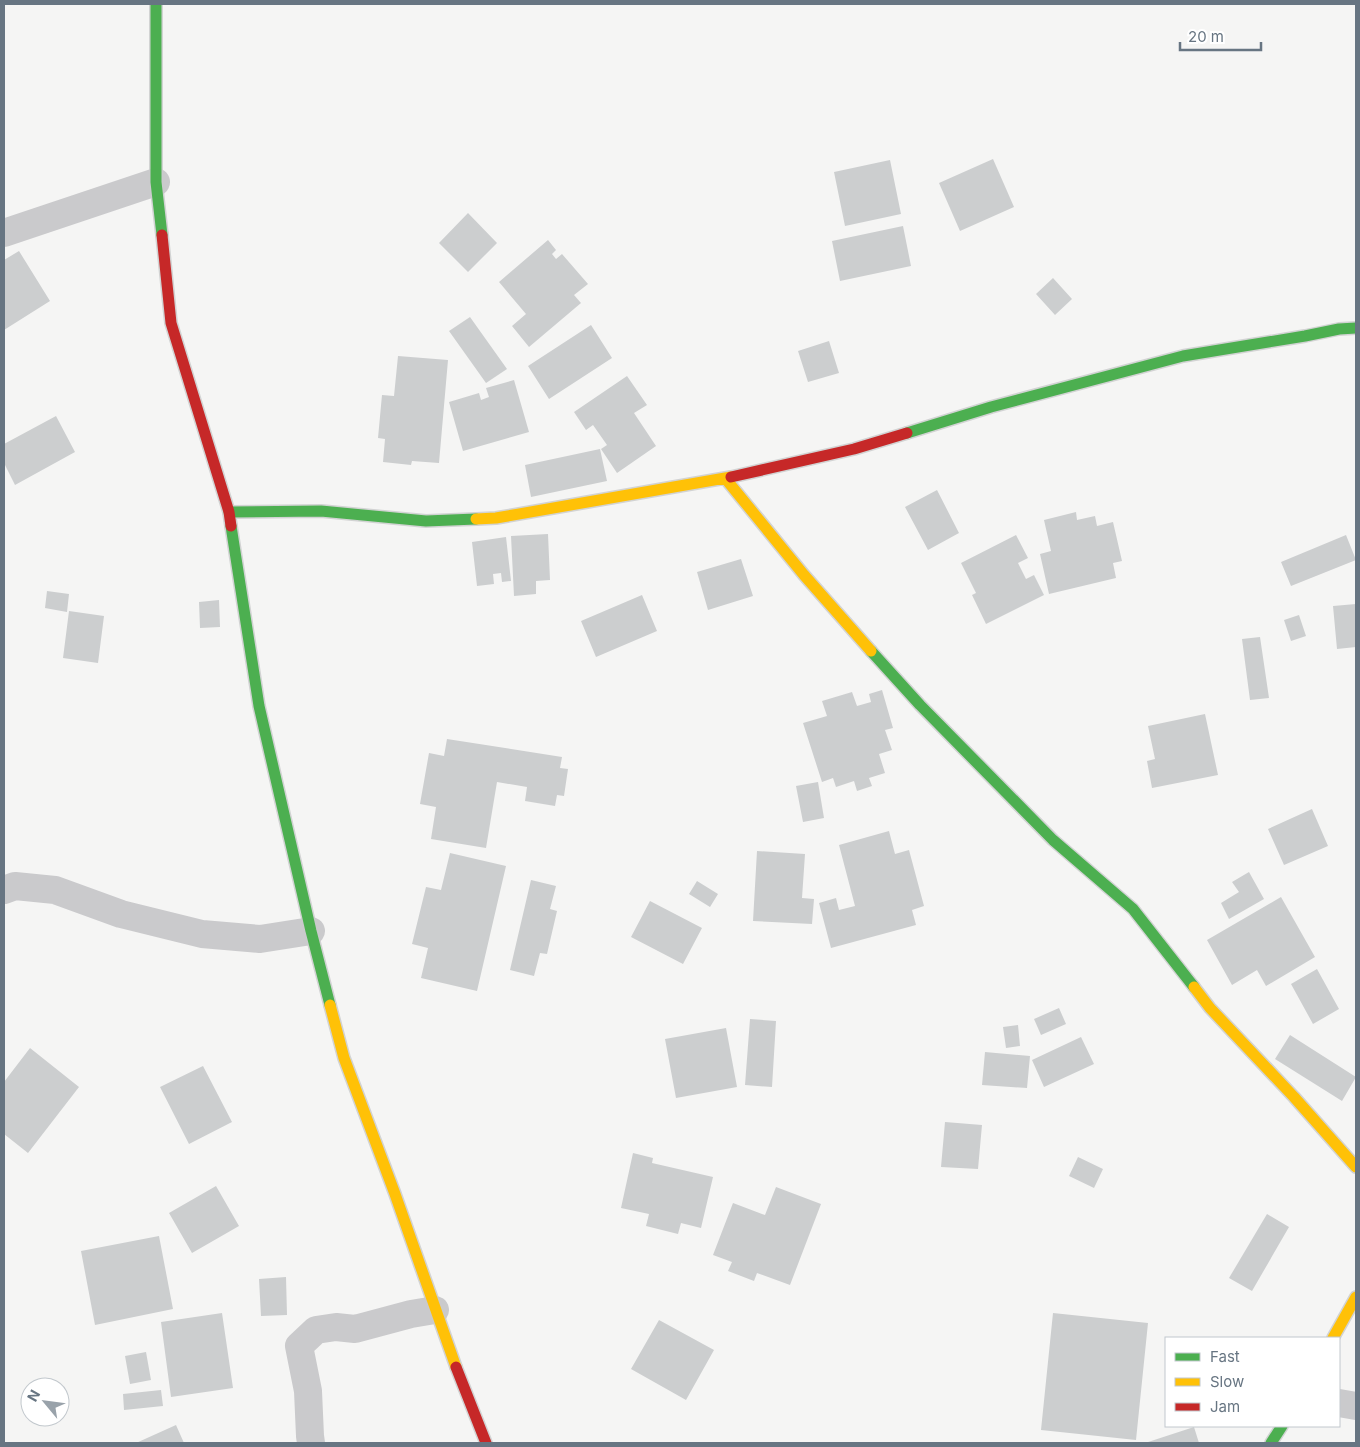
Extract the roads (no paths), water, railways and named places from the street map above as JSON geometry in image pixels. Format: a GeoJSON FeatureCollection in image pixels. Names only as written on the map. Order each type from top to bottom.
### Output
{"type":"FeatureCollection","features":[{"type":"Feature","properties":{"kind":"street"},"geometry":{"type":"LineString","coordinates":[[156,4],[156,182],[171,322],[229,512],[259,706],[311,931],[344,1058],[395,1194],[448,1347],[486,1443]]}},
{"type":"Feature","properties":{"kind":"street"},"geometry":{"type":"LineString","coordinates":[[4,233],[156,182]]}},
{"type":"Feature","properties":{"kind":"street"},"geometry":{"type":"LineString","coordinates":[[229,512],[321,511],[426,521],[496,518],[725,478],[854,449],[991,407],[1183,356],[1339,329],[1356,328]]}},
{"type":"Feature","properties":{"kind":"street"},"geometry":{"type":"LineString","coordinates":[[725,478],[804,575],[920,705],[1053,840],[1132,909],[1210,1008],[1294,1097],[1356,1167]]}},
{"type":"Feature","properties":{"kind":"street"},"geometry":{"type":"LineString","coordinates":[[4,890],[15,886],[55,890],[121,914],[202,934],[260,939],[311,931]]}},
{"type":"Feature","properties":{"kind":"street"},"geometry":{"type":"LineString","coordinates":[[1334,1337],[1356,1297]]}},
{"type":"Feature","properties":{"kind":"street"},"geometry":{"type":"LineString","coordinates":[[312,1443],[308,1391],[299,1346],[316,1330],[336,1327],[355,1329],[411,1314],[435,1310]]}},
{"type":"Feature","properties":{"kind":"street"},"geometry":{"type":"LineString","coordinates":[[1340,1403],[1356,1406]]}},
{"type":"Feature","properties":{"kind":"street"},"geometry":{"type":"LineString","coordinates":[[1271,1443],[1281,1427]]}}]}
